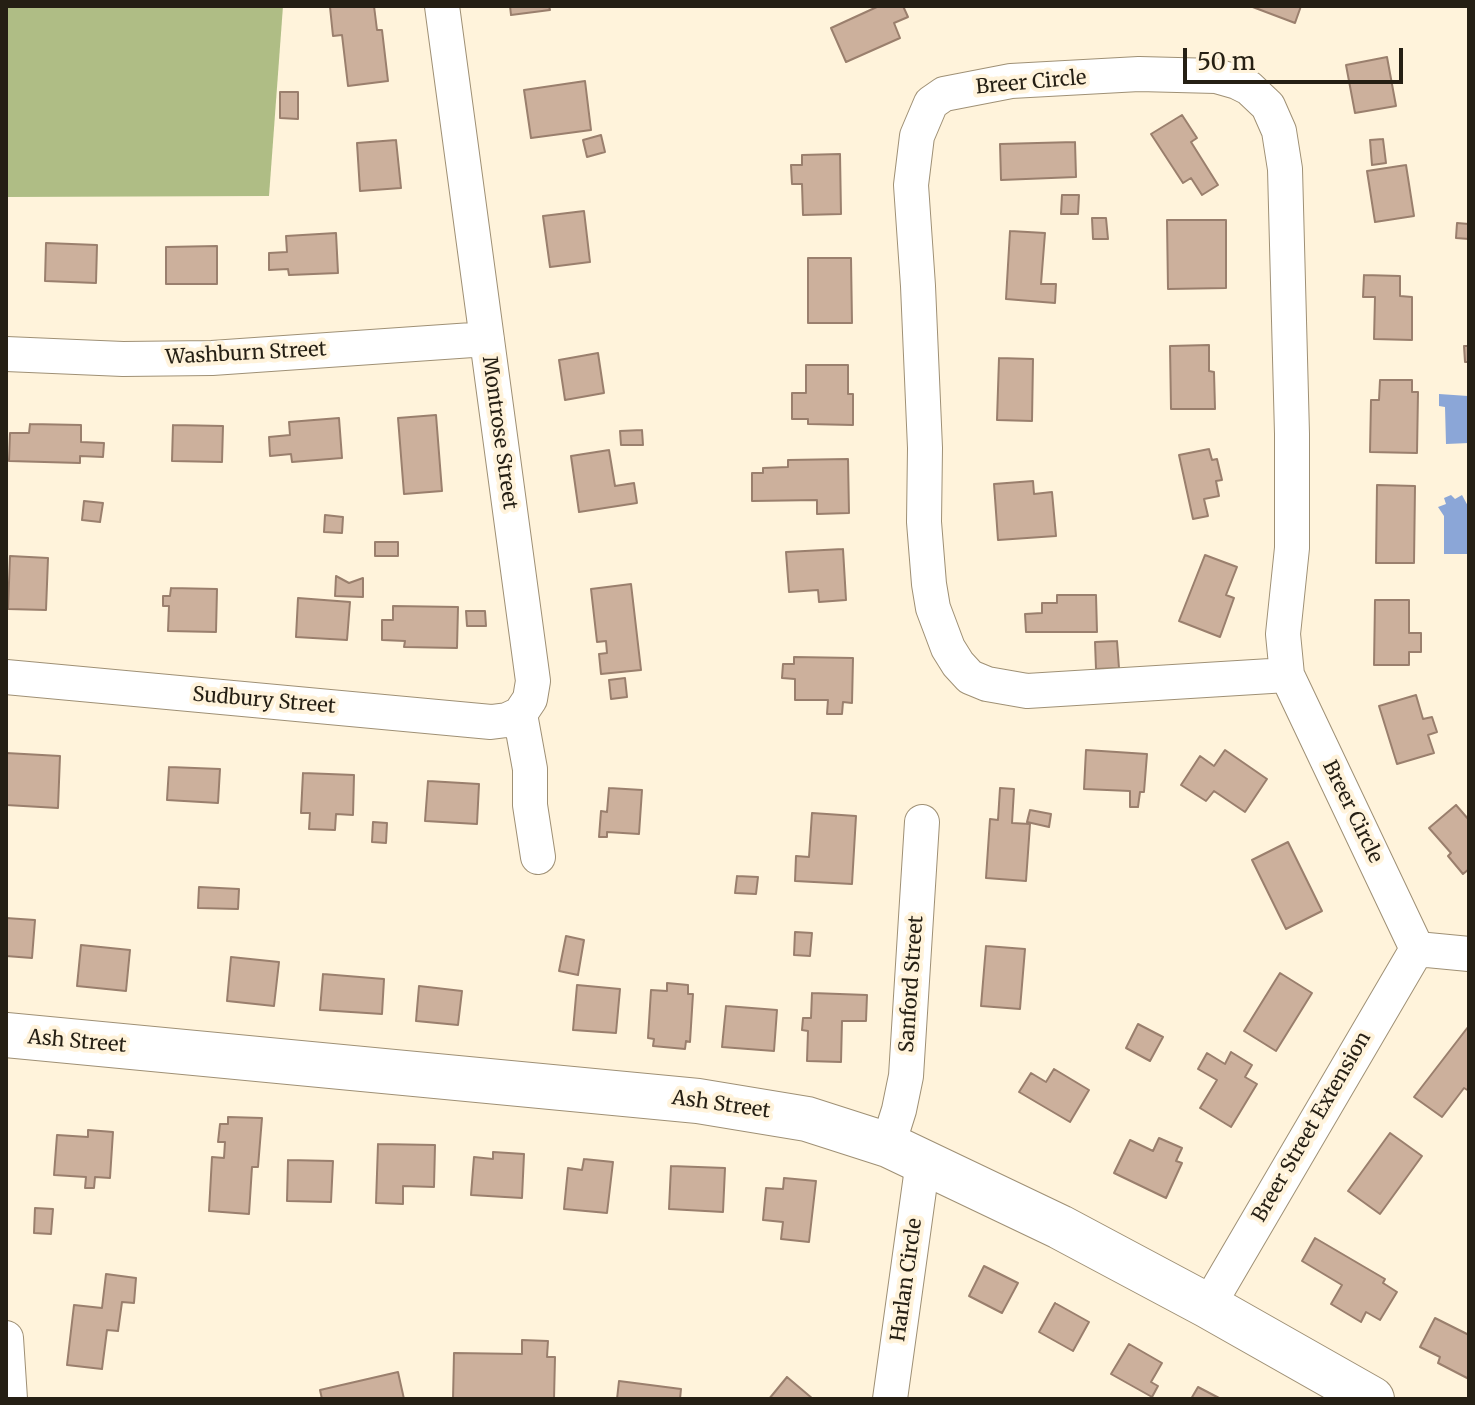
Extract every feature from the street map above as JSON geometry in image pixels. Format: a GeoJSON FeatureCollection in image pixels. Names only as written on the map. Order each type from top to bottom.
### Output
{"type":"FeatureCollection","features":[{"type":"Feature","properties":{"kind":"street","name":"Montrose Street"},"geometry":{"type":"LineString","coordinates":[[442,6],[533,681],[530,699],[520,714],[530,769],[530,805],[538,857]]}},
{"type":"Feature","properties":{"kind":"street","name":"Breer Circle"},"geometry":{"type":"LineString","coordinates":[[1287,675],[1027,691],[987,684],[970,677],[948,648],[933,608],[927,559],[925,448],[911,185],[917,136],[925,112],[931,103],[944,94],[1011,81],[1194,74],[1237,82],[1260,96],[1268,106],[1279,131],[1285,169],[1293,491],[1292,548],[1283,634],[1287,675],[1417,949]]}},
{"type":"Feature","properties":{"kind":"street","name":"Washburn Street"},"geometry":{"type":"LineString","coordinates":[[6,354],[123,359],[212,358],[487,339]]}},
{"type":"Feature","properties":{"kind":"street","name":"Sudbury Street"},"geometry":{"type":"LineString","coordinates":[[6,677],[491,722],[520,714]]}},
{"type":"Feature","properties":{"kind":"street","name":"Sanford Street"},"geometry":{"type":"LineString","coordinates":[[906,1153],[899,1110],[906,1076],[922,822]]}},
{"type":"Feature","properties":{"kind":"street"},"geometry":{"type":"LineString","coordinates":[[1417,949],[1469,954]]}},
{"type":"Feature","properties":{"kind":"street","name":"Breer Street Extension"},"geometry":{"type":"LineString","coordinates":[[1208,1306],[1417,949]]}},
{"type":"Feature","properties":{"kind":"street","name":"Ash Street"},"geometry":{"type":"LineString","coordinates":[[6,1035],[698,1101],[807,1119],[906,1153],[1060,1227],[1372,1399]]}},
{"type":"Feature","properties":{"kind":"street","name":"Harlan Circle"},"geometry":{"type":"LineString","coordinates":[[890,1399],[906,1153]]}},
{"type":"Feature","properties":{"kind":"street"},"geometry":{"type":"LineString","coordinates":[[6,1338],[10,1399]]}},
{"type":"Feature","properties":{"kind":"green space"},"geometry":{"type":"Polygon","coordinates":[[[6,6],[283,6],[269,196],[6,197],[6,6]]]}},
{"type":"Feature","properties":{"kind":"water"},"geometry":{"type":"Polygon","coordinates":[[[1439,394],[1468,396],[1469,443],[1446,444],[1445,407],[1439,406],[1439,394]]]}},
{"type":"Feature","properties":{"kind":"water"},"geometry":{"type":"Polygon","coordinates":[[[1451,495],[1455,499],[1462,495],[1469,508],[1469,554],[1444,554],[1444,516],[1438,507],[1446,504],[1444,498],[1451,495]]]}},
{"type":"Feature","properties":{"kind":"building"},"geometry":{"type":"Polygon","coordinates":[[[374,6],[377,30],[382,30],[388,81],[348,86],[342,35],[333,36],[330,7],[374,6]]]}},
{"type":"Feature","properties":{"kind":"building"},"geometry":{"type":"Polygon","coordinates":[[[510,6],[549,6],[550,10],[511,15],[510,6]]]}},
{"type":"Feature","properties":{"kind":"building"},"geometry":{"type":"Polygon","coordinates":[[[879,6],[903,6],[908,17],[894,23],[900,38],[846,62],[831,28],[879,6]]]}},
{"type":"Feature","properties":{"kind":"building"},"geometry":{"type":"Polygon","coordinates":[[[1250,6],[1301,6],[1295,23],[1250,6]]]}},
{"type":"Feature","properties":{"kind":"building"},"geometry":{"type":"Polygon","coordinates":[[[1387,57],[1396,106],[1355,113],[1346,65],[1387,57]]]}},
{"type":"Feature","properties":{"kind":"building"},"geometry":{"type":"Polygon","coordinates":[[[585,81],[591,130],[531,138],[524,90],[585,81]]]}},
{"type":"Feature","properties":{"kind":"building"},"geometry":{"type":"Polygon","coordinates":[[[280,92],[298,92],[298,119],[280,118],[280,92]]]}},
{"type":"Feature","properties":{"kind":"building"},"geometry":{"type":"Polygon","coordinates":[[[1182,115],[1197,138],[1191,142],[1218,185],[1202,195],[1191,178],[1183,183],[1151,134],[1182,115]]]}},
{"type":"Feature","properties":{"kind":"building"},"geometry":{"type":"Polygon","coordinates":[[[601,135],[605,152],[587,157],[583,140],[601,135]]]}},
{"type":"Feature","properties":{"kind":"building"},"geometry":{"type":"Polygon","coordinates":[[[1383,139],[1386,163],[1372,165],[1370,140],[1383,139]]]}},
{"type":"Feature","properties":{"kind":"building"},"geometry":{"type":"Polygon","coordinates":[[[396,140],[401,188],[360,191],[357,143],[396,140]]]}},
{"type":"Feature","properties":{"kind":"building"},"geometry":{"type":"Polygon","coordinates":[[[1075,142],[1076,177],[1001,180],[1000,144],[1075,142]]]}},
{"type":"Feature","properties":{"kind":"building"},"geometry":{"type":"Polygon","coordinates":[[[840,154],[841,214],[803,215],[802,184],[792,184],[791,165],[802,165],[802,155],[840,154]]]}},
{"type":"Feature","properties":{"kind":"building"},"geometry":{"type":"Polygon","coordinates":[[[1406,165],[1414,216],[1375,222],[1367,171],[1406,165]]]}},
{"type":"Feature","properties":{"kind":"building"},"geometry":{"type":"Polygon","coordinates":[[[1062,195],[1079,195],[1078,214],[1061,214],[1062,195]]]}},
{"type":"Feature","properties":{"kind":"building"},"geometry":{"type":"Polygon","coordinates":[[[584,211],[590,262],[550,267],[543,216],[584,211]]]}},
{"type":"Feature","properties":{"kind":"building"},"geometry":{"type":"Polygon","coordinates":[[[1092,218],[1106,218],[1108,239],[1093,239],[1092,218]]]}},
{"type":"Feature","properties":{"kind":"building"},"geometry":{"type":"Polygon","coordinates":[[[1167,220],[1226,220],[1226,288],[1168,289],[1167,220]]]}},
{"type":"Feature","properties":{"kind":"building"},"geometry":{"type":"Polygon","coordinates":[[[1457,223],[1469,224],[1469,239],[1456,238],[1457,223]]]}},
{"type":"Feature","properties":{"kind":"building"},"geometry":{"type":"Polygon","coordinates":[[[1010,231],[1045,233],[1041,284],[1056,284],[1055,303],[1006,299],[1010,231]]]}},
{"type":"Feature","properties":{"kind":"building"},"geometry":{"type":"Polygon","coordinates":[[[336,233],[338,273],[289,275],[288,269],[269,270],[269,253],[287,252],[286,236],[336,233]]]}},
{"type":"Feature","properties":{"kind":"building"},"geometry":{"type":"Polygon","coordinates":[[[46,243],[97,245],[96,283],[45,281],[46,243]]]}},
{"type":"Feature","properties":{"kind":"building"},"geometry":{"type":"Polygon","coordinates":[[[217,246],[217,284],[166,284],[166,247],[217,246]]]}},
{"type":"Feature","properties":{"kind":"building"},"geometry":{"type":"Polygon","coordinates":[[[808,258],[851,258],[852,323],[808,323],[808,258]]]}},
{"type":"Feature","properties":{"kind":"building"},"geometry":{"type":"Polygon","coordinates":[[[1364,275],[1400,276],[1400,296],[1412,297],[1412,340],[1374,339],[1375,297],[1363,297],[1364,275]]]}},
{"type":"Feature","properties":{"kind":"building"},"geometry":{"type":"Polygon","coordinates":[[[1209,345],[1209,371],[1214,372],[1215,409],[1171,409],[1170,346],[1209,345]]]}},
{"type":"Feature","properties":{"kind":"building"},"geometry":{"type":"Polygon","coordinates":[[[1464,346],[1469,346],[1469,362],[1465,362],[1464,346]]]}},
{"type":"Feature","properties":{"kind":"building"},"geometry":{"type":"Polygon","coordinates":[[[598,353],[604,393],[565,400],[559,360],[598,353]]]}},
{"type":"Feature","properties":{"kind":"building"},"geometry":{"type":"Polygon","coordinates":[[[999,358],[1033,359],[1032,421],[997,420],[999,358]]]}},
{"type":"Feature","properties":{"kind":"building"},"geometry":{"type":"Polygon","coordinates":[[[806,365],[848,365],[848,394],[853,394],[853,425],[808,424],[808,419],[792,419],[792,393],[806,393],[806,365]]]}},
{"type":"Feature","properties":{"kind":"building"},"geometry":{"type":"Polygon","coordinates":[[[1380,380],[1412,380],[1412,392],[1418,392],[1417,453],[1370,452],[1371,400],[1379,400],[1380,380]]]}},
{"type":"Feature","properties":{"kind":"building"},"geometry":{"type":"Polygon","coordinates":[[[436,415],[442,491],[404,494],[398,418],[436,415]]]}},
{"type":"Feature","properties":{"kind":"building"},"geometry":{"type":"Polygon","coordinates":[[[339,418],[342,458],[292,462],[291,454],[270,456],[269,437],[290,435],[289,422],[339,418]]]}},
{"type":"Feature","properties":{"kind":"building"},"geometry":{"type":"Polygon","coordinates":[[[30,424],[81,425],[81,442],[104,443],[103,457],[80,456],[80,463],[9,461],[10,433],[29,433],[30,424]]]}},
{"type":"Feature","properties":{"kind":"building"},"geometry":{"type":"Polygon","coordinates":[[[173,425],[223,426],[222,462],[172,461],[173,425]]]}},
{"type":"Feature","properties":{"kind":"building"},"geometry":{"type":"Polygon","coordinates":[[[642,430],[643,445],[621,445],[620,431],[642,430]]]}},
{"type":"Feature","properties":{"kind":"building"},"geometry":{"type":"Polygon","coordinates":[[[1209,449],[1212,460],[1217,459],[1222,480],[1216,481],[1219,496],[1204,499],[1208,516],[1193,519],[1179,455],[1209,449]]]}},
{"type":"Feature","properties":{"kind":"building"},"geometry":{"type":"Polygon","coordinates":[[[609,450],[615,486],[634,483],[637,503],[579,512],[571,456],[609,450]]]}},
{"type":"Feature","properties":{"kind":"building"},"geometry":{"type":"Polygon","coordinates":[[[848,459],[849,513],[817,514],[817,500],[752,501],[752,473],[763,473],[763,468],[788,467],[788,460],[848,459]]]}},
{"type":"Feature","properties":{"kind":"building"},"geometry":{"type":"Polygon","coordinates":[[[1033,481],[1034,494],[1052,492],[1056,536],[998,540],[994,484],[1033,481]]]}},
{"type":"Feature","properties":{"kind":"building"},"geometry":{"type":"Polygon","coordinates":[[[1377,485],[1415,486],[1414,563],[1376,563],[1377,485]]]}},
{"type":"Feature","properties":{"kind":"building"},"geometry":{"type":"Polygon","coordinates":[[[84,501],[103,503],[100,522],[82,520],[84,501]]]}},
{"type":"Feature","properties":{"kind":"building"},"geometry":{"type":"Polygon","coordinates":[[[325,515],[343,517],[342,533],[324,532],[325,515]]]}},
{"type":"Feature","properties":{"kind":"building"},"geometry":{"type":"Polygon","coordinates":[[[375,542],[398,542],[398,556],[375,556],[375,542]]]}},
{"type":"Feature","properties":{"kind":"building"},"geometry":{"type":"Polygon","coordinates":[[[843,549],[846,600],[819,602],[818,590],[789,592],[786,552],[843,549]]]}},
{"type":"Feature","properties":{"kind":"building"},"geometry":{"type":"Polygon","coordinates":[[[1205,555],[1237,567],[1226,595],[1234,598],[1220,637],[1179,621],[1205,555]]]}},
{"type":"Feature","properties":{"kind":"building"},"geometry":{"type":"Polygon","coordinates":[[[10,556],[48,558],[46,610],[8,609],[10,556]]]}},
{"type":"Feature","properties":{"kind":"building"},"geometry":{"type":"Polygon","coordinates":[[[336,576],[349,583],[363,578],[363,597],[335,596],[336,576]]]}},
{"type":"Feature","properties":{"kind":"building"},"geometry":{"type":"Polygon","coordinates":[[[631,584],[641,670],[601,674],[599,654],[607,653],[606,641],[597,642],[591,589],[631,584]]]}},
{"type":"Feature","properties":{"kind":"building"},"geometry":{"type":"Polygon","coordinates":[[[171,588],[217,589],[216,632],[168,631],[169,606],[163,606],[163,596],[170,596],[171,588]]]}},
{"type":"Feature","properties":{"kind":"building"},"geometry":{"type":"Polygon","coordinates":[[[1057,595],[1096,595],[1097,632],[1026,632],[1025,614],[1042,613],[1042,603],[1057,603],[1057,595]]]}},
{"type":"Feature","properties":{"kind":"building"},"geometry":{"type":"Polygon","coordinates":[[[298,598],[350,602],[347,640],[296,637],[298,598]]]}},
{"type":"Feature","properties":{"kind":"building"},"geometry":{"type":"Polygon","coordinates":[[[1375,600],[1409,600],[1409,633],[1421,633],[1421,652],[1409,652],[1409,665],[1374,665],[1375,600]]]}},
{"type":"Feature","properties":{"kind":"building"},"geometry":{"type":"Polygon","coordinates":[[[393,606],[458,607],[457,648],[404,647],[405,641],[382,640],[382,620],[393,620],[393,606]]]}},
{"type":"Feature","properties":{"kind":"building"},"geometry":{"type":"Polygon","coordinates":[[[466,611],[485,611],[486,626],[467,626],[466,611]]]}},
{"type":"Feature","properties":{"kind":"building"},"geometry":{"type":"Polygon","coordinates":[[[1117,641],[1119,668],[1096,669],[1095,642],[1117,641]]]}},
{"type":"Feature","properties":{"kind":"building"},"geometry":{"type":"Polygon","coordinates":[[[794,657],[853,658],[852,703],[843,702],[842,714],[827,714],[828,700],[795,700],[795,679],[782,678],[783,664],[794,664],[794,657]]]}},
{"type":"Feature","properties":{"kind":"building"},"geometry":{"type":"Polygon","coordinates":[[[625,678],[627,697],[611,699],[609,680],[625,678]]]}},
{"type":"Feature","properties":{"kind":"building"},"geometry":{"type":"Polygon","coordinates":[[[1416,695],[1423,719],[1432,717],[1437,732],[1428,735],[1434,753],[1397,764],[1379,706],[1416,695]]]}},
{"type":"Feature","properties":{"kind":"building"},"geometry":{"type":"Polygon","coordinates":[[[1086,750],[1147,754],[1144,792],[1140,792],[1138,807],[1130,807],[1130,791],[1084,789],[1086,750]]]}},
{"type":"Feature","properties":{"kind":"building"},"geometry":{"type":"Polygon","coordinates":[[[1225,750],[1267,779],[1245,812],[1214,791],[1206,801],[1181,785],[1200,756],[1214,766],[1225,750]]]}},
{"type":"Feature","properties":{"kind":"building"},"geometry":{"type":"Polygon","coordinates":[[[6,753],[60,756],[58,808],[6,805],[6,753]]]}},
{"type":"Feature","properties":{"kind":"building"},"geometry":{"type":"Polygon","coordinates":[[[169,767],[220,769],[218,803],[167,800],[169,767]]]}},
{"type":"Feature","properties":{"kind":"building"},"geometry":{"type":"Polygon","coordinates":[[[303,773],[354,775],[353,815],[336,814],[335,830],[309,829],[310,813],[301,813],[303,773]]]}},
{"type":"Feature","properties":{"kind":"building"},"geometry":{"type":"Polygon","coordinates":[[[428,781],[479,784],[477,824],[425,821],[428,781]]]}},
{"type":"Feature","properties":{"kind":"building"},"geometry":{"type":"Polygon","coordinates":[[[609,788],[642,790],[639,834],[607,832],[607,837],[599,837],[601,811],[607,812],[609,788]]]}},
{"type":"Feature","properties":{"kind":"building"},"geometry":{"type":"Polygon","coordinates":[[[1000,788],[1014,789],[1012,823],[1030,824],[1026,881],[986,878],[990,819],[998,820],[1000,788]]]}},
{"type":"Feature","properties":{"kind":"building"},"geometry":{"type":"Polygon","coordinates":[[[1456,805],[1469,820],[1469,869],[1463,874],[1448,856],[1451,853],[1429,828],[1456,805]]]}},
{"type":"Feature","properties":{"kind":"building"},"geometry":{"type":"Polygon","coordinates":[[[1030,810],[1051,814],[1049,827],[1027,822],[1030,810]]]}},
{"type":"Feature","properties":{"kind":"building"},"geometry":{"type":"Polygon","coordinates":[[[812,813],[856,816],[852,884],[795,881],[796,856],[809,857],[812,813]]]}},
{"type":"Feature","properties":{"kind":"building"},"geometry":{"type":"Polygon","coordinates":[[[373,822],[387,823],[386,843],[372,842],[373,822]]]}},
{"type":"Feature","properties":{"kind":"building"},"geometry":{"type":"Polygon","coordinates":[[[1288,842],[1322,911],[1286,929],[1252,860],[1288,842]]]}},
{"type":"Feature","properties":{"kind":"building"},"geometry":{"type":"Polygon","coordinates":[[[737,876],[758,877],[756,894],[735,893],[737,876]]]}},
{"type":"Feature","properties":{"kind":"building"},"geometry":{"type":"Polygon","coordinates":[[[199,887],[239,889],[238,909],[198,908],[199,887]]]}},
{"type":"Feature","properties":{"kind":"building"},"geometry":{"type":"Polygon","coordinates":[[[6,918],[35,920],[32,958],[6,956],[6,918]]]}},
{"type":"Feature","properties":{"kind":"building"},"geometry":{"type":"Polygon","coordinates":[[[795,932],[812,933],[810,956],[794,955],[795,932]]]}},
{"type":"Feature","properties":{"kind":"building"},"geometry":{"type":"Polygon","coordinates":[[[566,936],[584,940],[578,975],[559,971],[566,936]]]}},
{"type":"Feature","properties":{"kind":"building"},"geometry":{"type":"Polygon","coordinates":[[[81,945],[130,950],[126,991],[77,986],[81,945]]]}},
{"type":"Feature","properties":{"kind":"building"},"geometry":{"type":"Polygon","coordinates":[[[986,946],[1025,949],[1020,1009],[981,1006],[986,946]]]}},
{"type":"Feature","properties":{"kind":"building"},"geometry":{"type":"Polygon","coordinates":[[[231,957],[279,962],[274,1006],[227,1001],[231,957]]]}},
{"type":"Feature","properties":{"kind":"building"},"geometry":{"type":"Polygon","coordinates":[[[1280,973],[1312,993],[1276,1051],[1244,1031],[1280,973]]]}},
{"type":"Feature","properties":{"kind":"building"},"geometry":{"type":"Polygon","coordinates":[[[323,974],[384,979],[382,1014],[320,1010],[323,974]]]}},
{"type":"Feature","properties":{"kind":"building"},"geometry":{"type":"Polygon","coordinates":[[[667,983],[688,985],[688,994],[693,994],[690,1042],[686,1041],[685,1049],[653,1046],[654,1039],[648,1038],[651,990],[667,991],[667,983]]]}},
{"type":"Feature","properties":{"kind":"building"},"geometry":{"type":"Polygon","coordinates":[[[577,985],[620,989],[616,1033],[573,1030],[577,985]]]}},
{"type":"Feature","properties":{"kind":"building"},"geometry":{"type":"Polygon","coordinates":[[[419,986],[462,991],[458,1025],[416,1021],[419,986]]]}},
{"type":"Feature","properties":{"kind":"building"},"geometry":{"type":"Polygon","coordinates":[[[812,993],[867,995],[866,1021],[842,1021],[841,1062],[807,1061],[808,1031],[802,1030],[803,1018],[811,1018],[812,993]]]}},
{"type":"Feature","properties":{"kind":"building"},"geometry":{"type":"Polygon","coordinates":[[[726,1006],[777,1010],[774,1051],[722,1047],[726,1006]]]}},
{"type":"Feature","properties":{"kind":"building"},"geometry":{"type":"Polygon","coordinates":[[[1138,1024],[1163,1037],[1150,1061],[1126,1048],[1138,1024]]]}},
{"type":"Feature","properties":{"kind":"building"},"geometry":{"type":"Polygon","coordinates":[[[1468,1027],[1469,1091],[1464,1088],[1442,1117],[1414,1097],[1468,1027]]]}},
{"type":"Feature","properties":{"kind":"building"},"geometry":{"type":"Polygon","coordinates":[[[1231,1052],[1252,1065],[1245,1077],[1257,1084],[1231,1127],[1200,1108],[1217,1080],[1198,1069],[1207,1053],[1225,1064],[1231,1052]]]}},
{"type":"Feature","properties":{"kind":"building"},"geometry":{"type":"Polygon","coordinates":[[[1054,1069],[1089,1090],[1070,1122],[1019,1092],[1031,1073],[1046,1082],[1054,1069]]]}},
{"type":"Feature","properties":{"kind":"building"},"geometry":{"type":"Polygon","coordinates":[[[228,1117],[262,1118],[258,1167],[252,1167],[249,1214],[209,1211],[212,1157],[224,1158],[225,1142],[218,1142],[220,1124],[228,1124],[228,1117]]]}},
{"type":"Feature","properties":{"kind":"building"},"geometry":{"type":"Polygon","coordinates":[[[88,1130],[113,1132],[110,1178],[95,1177],[94,1188],[85,1188],[86,1177],[54,1175],[57,1135],[88,1137],[88,1130]]]}},
{"type":"Feature","properties":{"kind":"building"},"geometry":{"type":"Polygon","coordinates":[[[1390,1133],[1422,1156],[1380,1214],[1348,1191],[1390,1133]]]}},
{"type":"Feature","properties":{"kind":"building"},"geometry":{"type":"Polygon","coordinates":[[[1159,1138],[1182,1148],[1176,1161],[1182,1163],[1166,1198],[1114,1173],[1130,1140],[1153,1151],[1159,1138]]]}},
{"type":"Feature","properties":{"kind":"building"},"geometry":{"type":"Polygon","coordinates":[[[378,1144],[435,1145],[434,1187],[403,1186],[403,1204],[376,1203],[378,1144]]]}},
{"type":"Feature","properties":{"kind":"building"},"geometry":{"type":"Polygon","coordinates":[[[493,1152],[524,1154],[522,1198],[471,1195],[474,1157],[493,1159],[493,1152]]]}},
{"type":"Feature","properties":{"kind":"building"},"geometry":{"type":"Polygon","coordinates":[[[584,1159],[613,1162],[607,1213],[564,1209],[568,1168],[582,1170],[584,1159]]]}},
{"type":"Feature","properties":{"kind":"building"},"geometry":{"type":"Polygon","coordinates":[[[288,1160],[333,1161],[331,1202],[287,1201],[288,1160]]]}},
{"type":"Feature","properties":{"kind":"building"},"geometry":{"type":"Polygon","coordinates":[[[671,1166],[725,1168],[723,1212],[669,1209],[671,1166]]]}},
{"type":"Feature","properties":{"kind":"building"},"geometry":{"type":"Polygon","coordinates":[[[784,1178],[816,1181],[809,1242],[781,1239],[783,1222],[763,1220],[766,1188],[783,1189],[784,1178]]]}},
{"type":"Feature","properties":{"kind":"building"},"geometry":{"type":"Polygon","coordinates":[[[35,1208],[53,1209],[51,1234],[34,1233],[35,1208]]]}},
{"type":"Feature","properties":{"kind":"building"},"geometry":{"type":"Polygon","coordinates":[[[1315,1238],[1385,1279],[1383,1283],[1397,1292],[1380,1320],[1366,1312],[1361,1322],[1331,1304],[1342,1285],[1302,1261],[1315,1238]]]}},
{"type":"Feature","properties":{"kind":"building"},"geometry":{"type":"Polygon","coordinates":[[[984,1266],[1018,1283],[1002,1313],[969,1296],[984,1266]]]}},
{"type":"Feature","properties":{"kind":"building"},"geometry":{"type":"Polygon","coordinates":[[[106,1274],[136,1278],[134,1303],[122,1302],[118,1331],[107,1330],[102,1369],[67,1365],[74,1305],[102,1308],[106,1274]]]}},
{"type":"Feature","properties":{"kind":"building"},"geometry":{"type":"Polygon","coordinates":[[[1055,1303],[1089,1322],[1073,1351],[1039,1332],[1055,1303]]]}},
{"type":"Feature","properties":{"kind":"building"},"geometry":{"type":"Polygon","coordinates":[[[1435,1318],[1469,1335],[1469,1379],[1438,1363],[1440,1357],[1420,1347],[1435,1318]]]}},
{"type":"Feature","properties":{"kind":"building"},"geometry":{"type":"Polygon","coordinates":[[[522,1340],[548,1341],[547,1357],[555,1357],[554,1399],[453,1399],[454,1353],[522,1354],[522,1340]]]}},
{"type":"Feature","properties":{"kind":"building"},"geometry":{"type":"Polygon","coordinates":[[[1129,1344],[1162,1363],[1151,1382],[1158,1386],[1152,1397],[1111,1374],[1129,1344]]]}},
{"type":"Feature","properties":{"kind":"building"},"geometry":{"type":"Polygon","coordinates":[[[398,1372],[404,1399],[322,1399],[320,1390],[398,1372]]]}},
{"type":"Feature","properties":{"kind":"building"},"geometry":{"type":"Polygon","coordinates":[[[787,1377],[813,1399],[769,1399],[787,1377]]]}},
{"type":"Feature","properties":{"kind":"building"},"geometry":{"type":"Polygon","coordinates":[[[619,1381],[681,1389],[680,1399],[617,1399],[619,1381]]]}},
{"type":"Feature","properties":{"kind":"building"},"geometry":{"type":"Polygon","coordinates":[[[1198,1387],[1221,1399],[1191,1399],[1198,1387]]]}}]}
